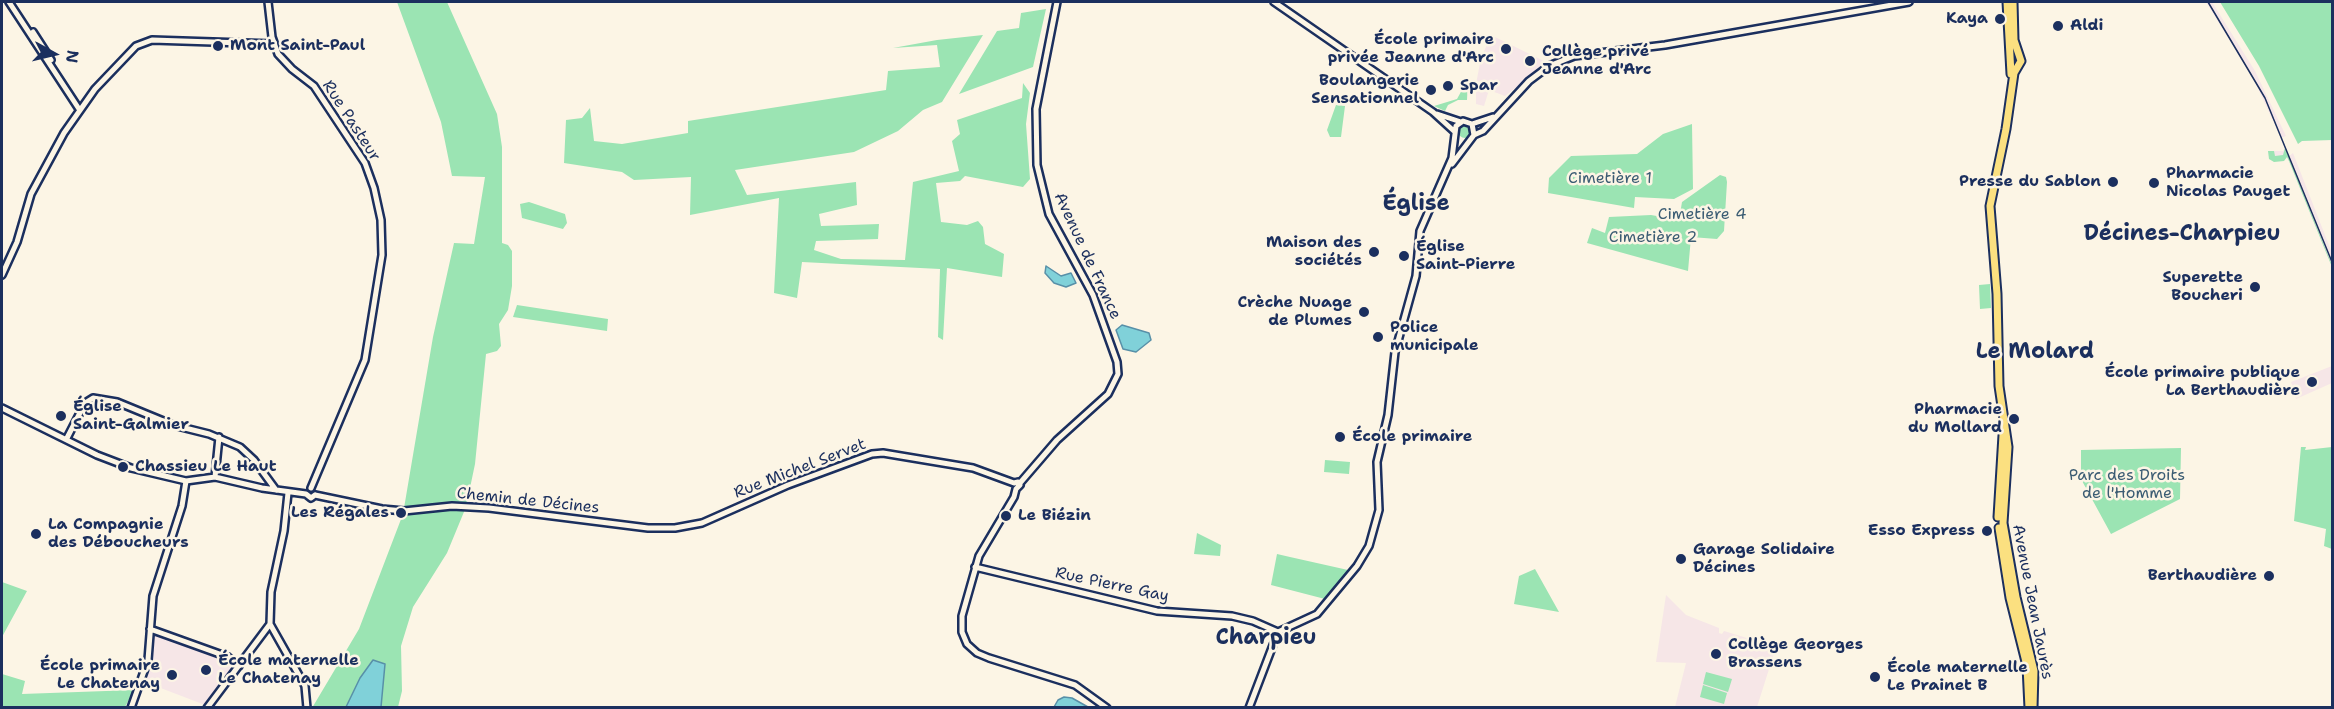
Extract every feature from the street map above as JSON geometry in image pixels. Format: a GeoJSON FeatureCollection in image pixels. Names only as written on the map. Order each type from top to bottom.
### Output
{"type":"FeatureCollection","features":[{"type":"Feature","properties":{"kind":"main road","name":"Avenue Jean Jaurès"},"geometry":{"type":"LineString","coordinates":[[2007,2],[2012,82]]}},
{"type":"Feature","properties":{"kind":"main road"},"geometry":{"type":"LineString","coordinates":[[2010,60],[2013,65],[2019,62],[2013,2]]}},
{"type":"Feature","properties":{"kind":"main road","name":"Avenue Jean Jaurès"},"geometry":{"type":"LineString","coordinates":[[2019,62],[2012,82],[1990,206],[1997,294],[1999,386],[2005,430],[1998,496],[2000,539],[2010,598],[2027,666],[2031,708]]}},
{"type":"Feature","properties":{"kind":"street"},"geometry":{"type":"LineString","coordinates":[[11,2],[79,109]]}},
{"type":"Feature","properties":{"kind":"street"},"geometry":{"type":"LineString","coordinates":[[2,275],[17,242],[32,194],[79,109],[95,89],[143,42],[274,44],[268,2]]}},
{"type":"Feature","properties":{"kind":"street","name":"Avenue de France"},"geometry":{"type":"LineString","coordinates":[[1057,2],[1036,109],[1037,165],[1049,214],[1093,296],[1117,362],[1118,374],[1108,394],[1057,440],[1016,485],[1008,507],[984,545],[975,567],[961,621],[962,632],[967,644],[989,658],[1075,685],[1107,708]]}},
{"type":"Feature","properties":{"kind":"street"},"geometry":{"type":"LineString","coordinates":[[1274,2],[1433,112],[1462,141],[1483,131],[1529,81],[1549,66],[1574,56],[1665,45],[1909,2]]}},
{"type":"Feature","properties":{"kind":"street","name":"Rue Pasteur"},"geometry":{"type":"LineString","coordinates":[[274,44],[278,54],[292,69],[314,86],[365,163],[374,188],[381,220],[382,255],[370,334],[361,374],[311,488],[306,494]]}},
{"type":"Feature","properties":{"kind":"street"},"geometry":{"type":"LineString","coordinates":[[1433,112],[1472,124],[1497,115]]}},
{"type":"Feature","properties":{"kind":"street"},"geometry":{"type":"LineString","coordinates":[[1449,168],[1455,134],[1461,122]]}},
{"type":"Feature","properties":{"kind":"street"},"geometry":{"type":"LineString","coordinates":[[1249,708],[1278,632],[1317,614],[1357,566],[1369,546],[1378,510],[1376,470],[1388,415],[1394,361],[1418,260],[1420,231],[1431,200],[1449,168],[1472,138],[1472,124]]}},
{"type":"Feature","properties":{"kind":"street"},"geometry":{"type":"LineString","coordinates":[[67,438],[85,403],[93,398],[117,402],[173,425],[219,437],[244,449],[276,490]]}},
{"type":"Feature","properties":{"kind":"street"},"geometry":{"type":"LineString","coordinates":[[2,408],[67,438],[74,444],[131,468],[186,482],[215,477],[288,493],[306,494]]}},
{"type":"Feature","properties":{"kind":"street"},"geometry":{"type":"LineString","coordinates":[[73,430],[74,444]]}},
{"type":"Feature","properties":{"kind":"street"},"geometry":{"type":"LineString","coordinates":[[215,477],[219,437]]}},
{"type":"Feature","properties":{"kind":"street","name":"Rue Michel Servet"},"geometry":{"type":"LineString","coordinates":[[632,526],[675,528],[702,523],[788,485],[872,454],[883,453],[959,465],[1016,485]]}},
{"type":"Feature","properties":{"kind":"street"},"geometry":{"type":"LineString","coordinates":[[257,486],[269,480]]}},
{"type":"Feature","properties":{"kind":"street"},"geometry":{"type":"LineString","coordinates":[[131,708],[148,660],[153,596],[182,506],[186,482]]}},
{"type":"Feature","properties":{"kind":"street"},"geometry":{"type":"LineString","coordinates":[[311,488],[315,495]]}},
{"type":"Feature","properties":{"kind":"street"},"geometry":{"type":"LineString","coordinates":[[288,493],[284,531],[271,592],[270,624],[305,686],[307,708]]}},
{"type":"Feature","properties":{"kind":"street","name":"Chemin de Décines"},"geometry":{"type":"LineString","coordinates":[[306,494],[310,498],[315,495],[382,509],[404,511],[452,506],[489,508],[632,526]]}},
{"type":"Feature","properties":{"kind":"street","name":"Rue Pierre Gay"},"geometry":{"type":"LineString","coordinates":[[975,567],[1002,576],[1157,611],[1232,616],[1253,621],[1278,632]]}},
{"type":"Feature","properties":{"kind":"street"},"geometry":{"type":"LineString","coordinates":[[207,708],[270,624]]}},
{"type":"Feature","properties":{"kind":"street"},"geometry":{"type":"LineString","coordinates":[[150,629],[228,657],[239,666]]}},
{"type":"Feature","properties":{"kind":"shaded area"},"geometry":{"type":"Polygon","coordinates":[[[2206,2],[2212,2],[2255,71],[2286,136],[2281,138],[2254,80],[2206,2]]]}},
{"type":"Feature","properties":{"kind":"shaded area"},"geometry":{"type":"Polygon","coordinates":[[[1495,37],[1548,63],[1505,96],[1489,90],[1484,106],[1476,104],[1476,84],[1481,58],[1490,38],[1495,37]]]}},
{"type":"Feature","properties":{"kind":"shaded area"},"geometry":{"type":"Polygon","coordinates":[[[2285,148],[2288,157],[2293,153],[2332,253],[2332,267],[2287,157],[2273,158],[2273,151],[2283,151],[2285,148]]]}},
{"type":"Feature","properties":{"kind":"shaded area","name":"École primaire publique La Berthaudière"},"geometry":{"type":"Polygon","coordinates":[[[2332,366],[2332,383],[2296,399],[2291,382],[2332,366]]]}},
{"type":"Feature","properties":{"kind":"shaded area","name":"Collège Georges Brassens"},"geometry":{"type":"Polygon","coordinates":[[[1666,595],[1686,615],[1719,628],[1719,633],[1722,634],[1724,631],[1776,647],[1757,707],[1675,707],[1686,663],[1656,662],[1666,595]]]}},
{"type":"Feature","properties":{"kind":"shaded area"},"geometry":{"type":"Polygon","coordinates":[[[154,633],[232,663],[234,669],[205,705],[145,682],[154,633]]]}},
{"type":"Feature","properties":{"kind":"green space"},"geometry":{"type":"Polygon","coordinates":[[[397,2],[447,2],[497,114],[502,147],[502,243],[508,245],[512,251],[512,286],[508,310],[499,324],[501,346],[497,351],[486,354],[475,464],[466,507],[447,553],[413,607],[401,646],[402,691],[398,707],[312,708],[359,629],[403,514],[433,337],[454,243],[474,244],[485,177],[452,176],[441,122],[397,2]]]}},
{"type":"Feature","properties":{"kind":"green space"},"geometry":{"type":"Polygon","coordinates":[[[2220,2],[2332,2],[2332,140],[2302,141],[2298,144],[2259,66],[2220,2]]]}},
{"type":"Feature","properties":{"kind":"green space"},"geometry":{"type":"Polygon","coordinates":[[[1046,9],[1033,67],[959,94],[997,31],[1019,28],[1021,13],[1046,9]]]}},
{"type":"Feature","properties":{"kind":"green space"},"geometry":{"type":"Polygon","coordinates":[[[983,35],[942,102],[923,110],[898,131],[854,152],[735,170],[747,195],[856,182],[857,205],[819,214],[821,226],[879,224],[878,239],[816,241],[814,250],[841,259],[905,260],[913,182],[959,171],[952,141],[960,134],[957,120],[1022,98],[1023,83],[1030,93],[1026,124],[1030,179],[1023,187],[965,176],[960,181],[936,183],[941,222],[967,225],[978,221],[983,227],[985,244],[1004,254],[1002,277],[947,268],[943,340],[938,337],[940,269],[802,262],[797,298],[774,293],[779,198],[690,215],[691,177],[634,180],[622,172],[564,163],[566,120],[582,118],[590,108],[594,141],[622,144],[688,133],[688,121],[886,90],[888,71],[940,67],[937,45],[893,48],[983,35]]]}},
{"type":"Feature","properties":{"kind":"green space"},"geometry":{"type":"Polygon","coordinates":[[[1468,79],[1467,100],[1458,100],[1448,105],[1445,111],[1434,106],[1457,99],[1468,79]]]}},
{"type":"Feature","properties":{"kind":"green space"},"geometry":{"type":"Polygon","coordinates":[[[1336,105],[1345,106],[1341,137],[1330,137],[1327,130],[1336,105]]]}},
{"type":"Feature","properties":{"kind":"green space"},"geometry":{"type":"Polygon","coordinates":[[[1462,124],[1468,124],[1472,131],[1468,138],[1462,138],[1458,134],[1458,128],[1462,124]]]}},
{"type":"Feature","properties":{"kind":"green space","name":"Cimetière 1"},"geometry":{"type":"Polygon","coordinates":[[[1692,124],[1693,189],[1674,199],[1635,197],[1634,208],[1548,193],[1549,178],[1571,156],[1637,154],[1663,134],[1692,124]]]}},
{"type":"Feature","properties":{"kind":"green space"},"geometry":{"type":"Polygon","coordinates":[[[2285,148],[2332,267],[2287,157],[2284,161],[2274,162],[2269,159],[2268,151],[2274,151],[2275,156],[2283,155],[2285,148]]]}},
{"type":"Feature","properties":{"kind":"green space"},"geometry":{"type":"Polygon","coordinates":[[[1720,175],[1726,177],[1727,182],[1724,231],[1717,239],[1691,237],[1688,271],[1587,243],[1592,228],[1605,233],[1609,217],[1651,215],[1679,220],[1682,202],[1720,175]]]}},
{"type":"Feature","properties":{"kind":"green space"},"geometry":{"type":"Polygon","coordinates":[[[529,202],[565,214],[567,223],[563,229],[522,218],[520,204],[529,202]]]}},
{"type":"Feature","properties":{"kind":"green space"},"geometry":{"type":"Polygon","coordinates":[[[1990,284],[1991,308],[1980,309],[1979,285],[1990,284]]]}},
{"type":"Feature","properties":{"kind":"green space"},"geometry":{"type":"Polygon","coordinates":[[[517,305],[608,319],[607,331],[513,317],[517,305]]]}},
{"type":"Feature","properties":{"kind":"green space"},"geometry":{"type":"Polygon","coordinates":[[[2301,447],[2306,447],[2305,450],[2332,447],[2332,549],[2324,546],[2326,529],[2294,521],[2301,447]]]}},
{"type":"Feature","properties":{"kind":"green space","name":"Parc des Droits de l'Homme"},"geometry":{"type":"Polygon","coordinates":[[[2181,448],[2180,499],[2111,534],[2081,479],[2081,450],[2181,448]]]}},
{"type":"Feature","properties":{"kind":"green space"},"geometry":{"type":"Polygon","coordinates":[[[1325,460],[1350,462],[1349,474],[1324,472],[1325,460]]]}},
{"type":"Feature","properties":{"kind":"green space"},"geometry":{"type":"Polygon","coordinates":[[[1197,533],[1221,545],[1220,556],[1194,554],[1197,533]]]}},
{"type":"Feature","properties":{"kind":"green space"},"geometry":{"type":"Polygon","coordinates":[[[1277,554],[1348,570],[1325,599],[1271,585],[1277,554]]]}},
{"type":"Feature","properties":{"kind":"green space"},"geometry":{"type":"Polygon","coordinates":[[[1535,569],[1559,612],[1514,604],[1519,576],[1535,569]]]}},
{"type":"Feature","properties":{"kind":"green space"},"geometry":{"type":"Polygon","coordinates":[[[2,582],[27,591],[2,637],[2,582]]]}},
{"type":"Feature","properties":{"kind":"green space"},"geometry":{"type":"Polygon","coordinates":[[[1706,672],[1732,679],[1728,692],[1703,684],[1706,672]]]}},
{"type":"Feature","properties":{"kind":"green space"},"geometry":{"type":"Polygon","coordinates":[[[2,674],[25,681],[22,694],[134,690],[125,707],[2,707],[2,674]]]}},
{"type":"Feature","properties":{"kind":"green space"},"geometry":{"type":"Polygon","coordinates":[[[1703,685],[1727,693],[1724,704],[1700,697],[1703,685]]]}},
{"type":"Feature","properties":{"kind":"water"},"geometry":{"type":"Polygon","coordinates":[[[1046,266],[1061,276],[1071,273],[1076,283],[1066,287],[1054,283],[1045,273],[1046,266]]]}},
{"type":"Feature","properties":{"kind":"water"},"geometry":{"type":"Polygon","coordinates":[[[1122,325],[1149,333],[1151,340],[1136,352],[1123,349],[1116,330],[1122,325]]]}},
{"type":"Feature","properties":{"kind":"water"},"geometry":{"type":"Polygon","coordinates":[[[373,660],[385,664],[381,707],[346,707],[360,678],[373,660]]]}},
{"type":"Feature","properties":{"kind":"water"},"geometry":{"type":"Polygon","coordinates":[[[1064,697],[1072,698],[1088,707],[1054,707],[1058,700],[1064,697]]]}},
{"type":"Feature","properties":{"kind":"tram line"},"geometry":{"type":"LineString","coordinates":[[2208,2],[2265,98],[2332,262]]}},
{"type":"Feature","properties":{"kind":"place","name":"Kaya"},"geometry":{"type":"Point","coordinates":[2000,19]}},
{"type":"Feature","properties":{"kind":"place","name":"Aldi"},"geometry":{"type":"Point","coordinates":[2058,26]}},
{"type":"Feature","properties":{"kind":"place","name":"Mont Saint-Paul"},"geometry":{"type":"Point","coordinates":[218,46]}},
{"type":"Feature","properties":{"kind":"place","name":"École primaire privée Jeanne d'Arc"},"geometry":{"type":"Point","coordinates":[1506,49]}},
{"type":"Feature","properties":{"kind":"place","name":"Collège privé Jeanne d'Arc"},"geometry":{"type":"Point","coordinates":[1530,61]}},
{"type":"Feature","properties":{"kind":"place","name":"Spar"},"geometry":{"type":"Point","coordinates":[1448,86]}},
{"type":"Feature","properties":{"kind":"place","name":"Boulangerie Sensationnel"},"geometry":{"type":"Point","coordinates":[1431,90]}},
{"type":"Feature","properties":{"kind":"place","name":"Presse du Sablon"},"geometry":{"type":"Point","coordinates":[2113,182]}},
{"type":"Feature","properties":{"kind":"place","name":"Pharmacie Nicolas Pauget"},"geometry":{"type":"Point","coordinates":[2154,183]}},
{"type":"Feature","properties":{"kind":"place","name":"Maison des sociétés"},"geometry":{"type":"Point","coordinates":[1374,252]}},
{"type":"Feature","properties":{"kind":"place","name":"Église Saint-Pierre"},"geometry":{"type":"Point","coordinates":[1404,256]}},
{"type":"Feature","properties":{"kind":"place","name":"Superette Boucheri"},"geometry":{"type":"Point","coordinates":[2255,287]}},
{"type":"Feature","properties":{"kind":"place","name":"Crèche Nuage de Plumes"},"geometry":{"type":"Point","coordinates":[1364,312]}},
{"type":"Feature","properties":{"kind":"place","name":"Police municipale"},"geometry":{"type":"Point","coordinates":[1378,337]}},
{"type":"Feature","properties":{"kind":"place","name":"École primaire publique La Berthaudière"},"geometry":{"type":"Point","coordinates":[2312,382]}},
{"type":"Feature","properties":{"kind":"place","name":"Église Saint-Galmier"},"geometry":{"type":"Point","coordinates":[61,416]}},
{"type":"Feature","properties":{"kind":"place","name":"Pharmacie du Mollard"},"geometry":{"type":"Point","coordinates":[2014,419]}},
{"type":"Feature","properties":{"kind":"place","name":"École primaire"},"geometry":{"type":"Point","coordinates":[1340,437]}},
{"type":"Feature","properties":{"kind":"place","name":"Chassieu Le Haut"},"geometry":{"type":"Point","coordinates":[123,467]}},
{"type":"Feature","properties":{"kind":"place","name":"Les Régales"},"geometry":{"type":"Point","coordinates":[401,513]}},
{"type":"Feature","properties":{"kind":"place","name":"Le Biézin"},"geometry":{"type":"Point","coordinates":[1006,516]}},
{"type":"Feature","properties":{"kind":"place","name":"Esso Express"},"geometry":{"type":"Point","coordinates":[1987,531]}},
{"type":"Feature","properties":{"kind":"place","name":"La Compagnie des Déboucheurs"},"geometry":{"type":"Point","coordinates":[36,534]}},
{"type":"Feature","properties":{"kind":"place","name":"Garage Solidaire Décines"},"geometry":{"type":"Point","coordinates":[1681,559]}},
{"type":"Feature","properties":{"kind":"place","name":"Berthaudière"},"geometry":{"type":"Point","coordinates":[2269,576]}},
{"type":"Feature","properties":{"kind":"place","name":"Collège Georges Brassens"},"geometry":{"type":"Point","coordinates":[1716,654]}},
{"type":"Feature","properties":{"kind":"place","name":"École maternelle Le Chatenay"},"geometry":{"type":"Point","coordinates":[206,670]}},
{"type":"Feature","properties":{"kind":"place","name":"École primaire Le Chatenay"},"geometry":{"type":"Point","coordinates":[172,675]}},
{"type":"Feature","properties":{"kind":"place","name":"École maternelle Le Prainet B"},"geometry":{"type":"Point","coordinates":[1875,677]}},
{"type":"Feature","properties":{"kind":"district","name":"Église"},"geometry":{"type":"Point","coordinates":[1416,204]}},
{"type":"Feature","properties":{"kind":"district","name":"Décines-Charpieu"},"geometry":{"type":"Point","coordinates":[2182,234]}},
{"type":"Feature","properties":{"kind":"district","name":"Le Molard"},"geometry":{"type":"Point","coordinates":[2035,352]}},
{"type":"Feature","properties":{"kind":"district","name":"Charpieu"},"geometry":{"type":"Point","coordinates":[1266,638]}},
{"type":"Feature","properties":{"kind":"park label","name":"Cimetière 4"},"geometry":{"type":"Point","coordinates":[1702,215]}},
{"type":"Feature","properties":{"kind":"park label","name":"Cimetière 2"},"geometry":{"type":"Point","coordinates":[1653,238]}}]}
